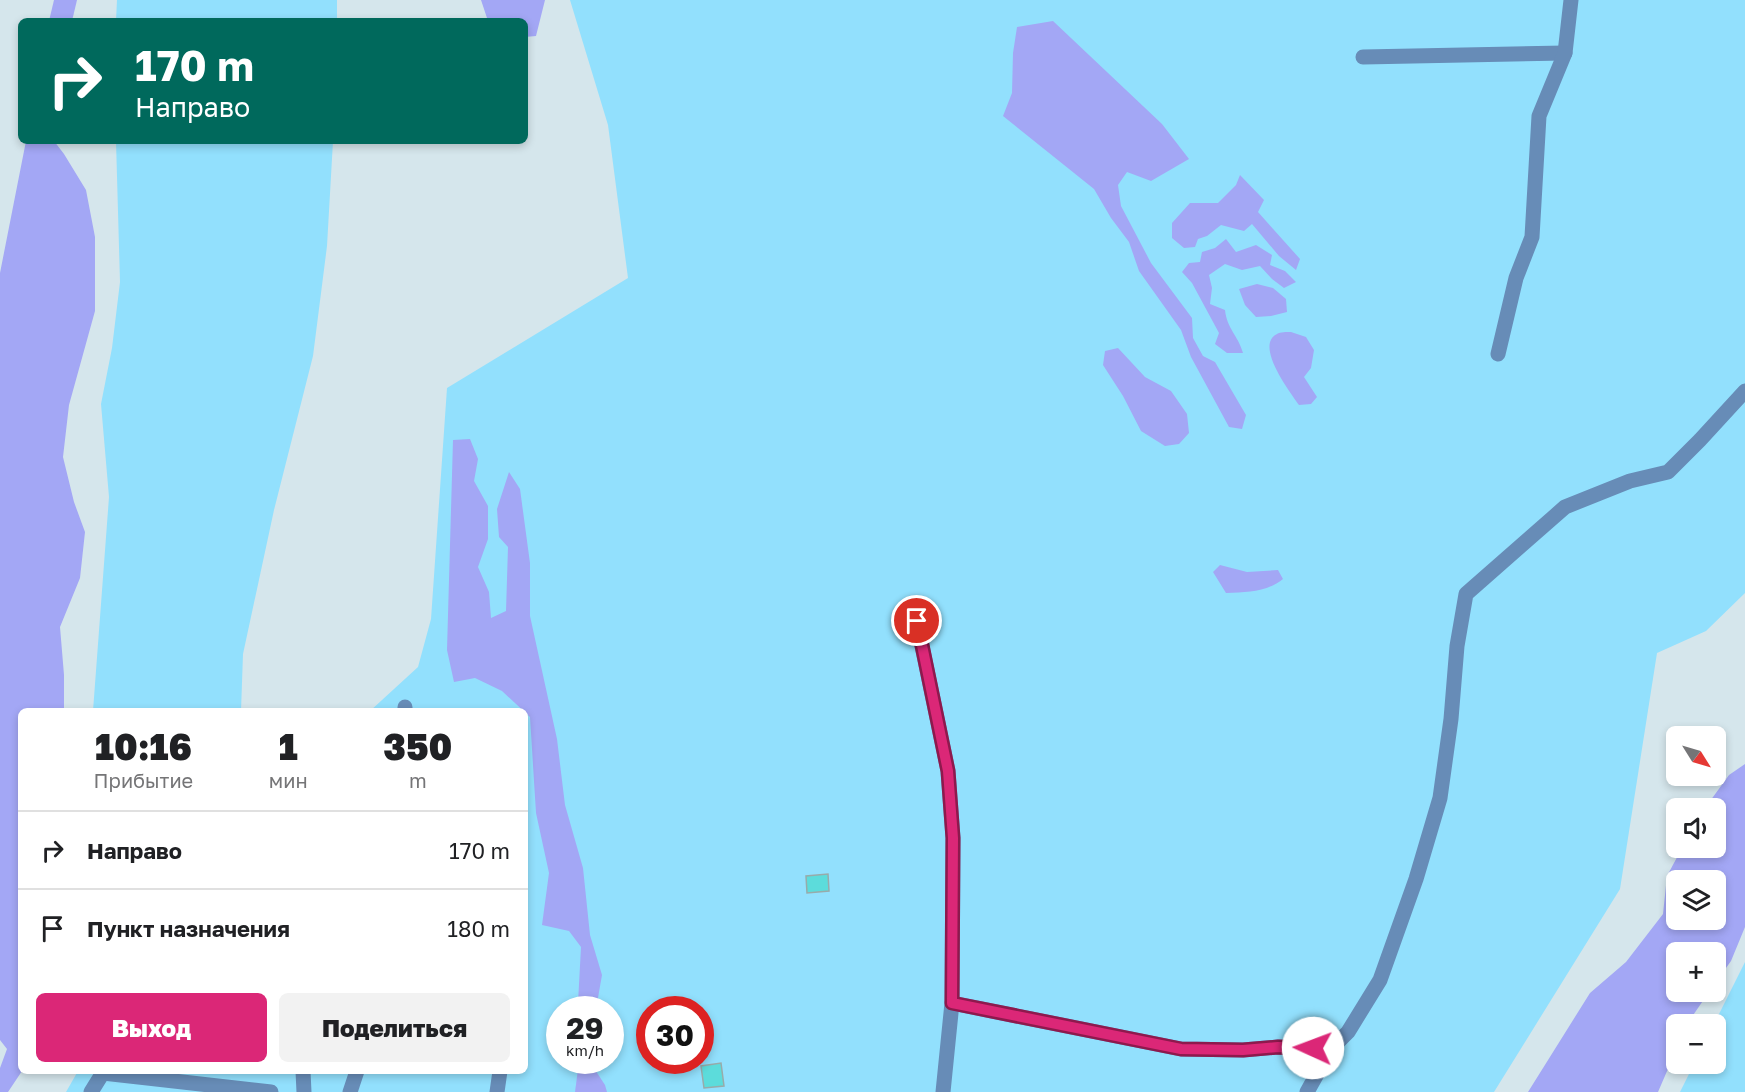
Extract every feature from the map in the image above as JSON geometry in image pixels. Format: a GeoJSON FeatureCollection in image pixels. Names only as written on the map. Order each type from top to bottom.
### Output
{"type":"FeatureCollection","features":[{"type":"Feature","properties":{"kind":"street"},"geometry":{"type":"LineString","coordinates":[[1498,354],[1516,278],[1532,237],[1539,116],[1565,53],[1571,0]]}},
{"type":"Feature","properties":{"kind":"street"},"geometry":{"type":"LineString","coordinates":[[1363,57],[1565,53]]}},
{"type":"Feature","properties":{"kind":"street"},"geometry":{"type":"LineString","coordinates":[[1307,1092],[1331,1049],[1348,1032],[1380,980],[1416,879],[1440,798],[1451,720],[1457,646],[1466,594],[1565,507],[1630,481],[1668,472],[1745,391]]}},
{"type":"Feature","properties":{"kind":"street"},"geometry":{"type":"LineString","coordinates":[[917,621],[948,771],[953,838],[952,1003],[943,1092]]}},
{"type":"Feature","properties":{"kind":"street"},"geometry":{"type":"LineString","coordinates":[[952,1003],[1181,1049],[1243,1050],[1278,1047],[1331,1049]]}},
{"type":"Feature","properties":{"kind":"street"},"geometry":{"type":"LineString","coordinates":[[91,1092],[103,1074]]}},
{"type":"Feature","properties":{"kind":"street"},"geometry":{"type":"LineString","coordinates":[[121,1074],[271,1092]]}},
{"type":"Feature","properties":{"kind":"street"},"geometry":{"type":"LineString","coordinates":[[303,1074],[304,1092]]}},
{"type":"Feature","properties":{"kind":"street"},"geometry":{"type":"LineString","coordinates":[[350,1092],[356,1074]]}},
{"type":"Feature","properties":{"kind":"street"},"geometry":{"type":"LineString","coordinates":[[497,1092],[500,1074]]}},
{"type":"Feature","properties":{"kind":"shaded area"},"geometry":{"type":"Polygon","coordinates":[[[54,0],[77,0],[73,18],[50,18],[54,0]]]}},
{"type":"Feature","properties":{"kind":"shaded area"},"geometry":{"type":"Polygon","coordinates":[[[117,0],[337,0],[337,18],[116,18],[117,0]]]}},
{"type":"Feature","properties":{"kind":"shaded area"},"geometry":{"type":"Polygon","coordinates":[[[481,0],[545,0],[536,36],[528,37],[528,18],[487,18],[481,0]]]}},
{"type":"Feature","properties":{"kind":"shaded area"},"geometry":{"type":"Polygon","coordinates":[[[570,0],[1745,0],[1745,593],[1706,631],[1657,653],[1620,889],[1494,1092],[66,1092],[76,1074],[528,1074],[528,708],[373,708],[418,667],[431,619],[447,388],[628,278],[608,125],[570,0]]]}},
{"type":"Feature","properties":{"kind":"shaded area"},"geometry":{"type":"Polygon","coordinates":[[[1053,21],[1162,124],[1189,159],[1151,181],[1127,172],[1118,185],[1121,206],[1151,263],[1192,318],[1193,338],[1203,356],[1215,362],[1246,415],[1242,429],[1229,427],[1191,357],[1181,330],[1139,271],[1129,242],[1094,189],[1003,116],[1012,93],[1013,53],[1017,27],[1053,21]]]}},
{"type":"Feature","properties":{"kind":"shaded area"},"geometry":{"type":"Polygon","coordinates":[[[25,144],[56,144],[86,190],[95,237],[95,311],[69,405],[63,457],[74,502],[85,532],[80,578],[60,627],[64,708],[18,708],[18,1074],[20,1074],[8,1092],[0,1092],[0,1068],[7,1049],[0,1040],[0,273],[25,144]]]}},
{"type":"Feature","properties":{"kind":"shaded area"},"geometry":{"type":"Polygon","coordinates":[[[116,144],[333,144],[327,246],[313,356],[274,510],[243,654],[241,708],[93,708],[109,497],[101,404],[112,348],[120,282],[116,144]]]}},
{"type":"Feature","properties":{"kind":"shaded area"},"geometry":{"type":"Polygon","coordinates":[[[1240,175],[1264,200],[1258,212],[1300,259],[1296,270],[1279,256],[1252,224],[1244,231],[1221,225],[1207,236],[1198,239],[1195,247],[1184,248],[1172,238],[1172,223],[1190,203],[1218,203],[1236,185],[1240,175]]]}},
{"type":"Feature","properties":{"kind":"shaded area"},"geometry":{"type":"Polygon","coordinates":[[[1226,239],[1236,252],[1256,245],[1272,255],[1270,265],[1285,271],[1296,282],[1284,288],[1260,266],[1242,270],[1225,264],[1209,275],[1212,288],[1210,304],[1225,310],[1228,322],[1243,353],[1227,353],[1215,344],[1219,333],[1192,283],[1182,272],[1189,263],[1200,262],[1202,252],[1215,248],[1226,239]]]}},
{"type":"Feature","properties":{"kind":"shaded area"},"geometry":{"type":"Polygon","coordinates":[[[1257,284],[1273,288],[1286,299],[1287,312],[1256,317],[1245,305],[1239,289],[1257,284]]]}},
{"type":"Feature","properties":{"kind":"shaded area"},"geometry":{"type":"Polygon","coordinates":[[[1291,332],[1306,337],[1314,350],[1311,368],[1304,377],[1317,397],[1311,404],[1299,405],[1282,380],[1271,358],[1269,348],[1271,340],[1278,333],[1291,332]]]}},
{"type":"Feature","properties":{"kind":"shaded area"},"geometry":{"type":"Polygon","coordinates":[[[1118,348],[1145,377],[1171,391],[1187,414],[1189,433],[1179,444],[1165,446],[1141,431],[1123,396],[1103,365],[1105,351],[1118,348]]]}},
{"type":"Feature","properties":{"kind":"shaded area"},"geometry":{"type":"Polygon","coordinates":[[[470,439],[478,459],[474,481],[488,506],[488,539],[478,567],[489,592],[491,618],[506,611],[508,547],[499,537],[497,509],[509,472],[520,489],[530,563],[530,616],[557,739],[565,805],[583,868],[590,935],[602,975],[598,996],[578,996],[581,947],[569,931],[542,925],[549,873],[536,813],[528,708],[520,708],[502,691],[475,678],[454,682],[447,650],[453,440],[470,439]]]}},
{"type":"Feature","properties":{"kind":"shaded area"},"geometry":{"type":"Polygon","coordinates":[[[1220,565],[1247,572],[1278,570],[1283,579],[1263,589],[1226,593],[1213,572],[1220,565]]]}},
{"type":"Feature","properties":{"kind":"shaded area"},"geometry":{"type":"Polygon","coordinates":[[[1745,764],[1745,927],[1726,968],[1726,942],[1666,942],[1666,1002],[1702,1002],[1694,1014],[1666,1014],[1666,1073],[1658,1092],[1528,1092],[1590,993],[1626,962],[1663,914],[1666,886],[1666,930],[1726,930],[1726,870],[1670,870],[1677,858],[1726,858],[1726,798],[1712,798],[1721,786],[1726,786],[1726,779],[1745,764]]]}},
{"type":"Feature","properties":{"kind":"shaded area"},"geometry":{"type":"Polygon","coordinates":[[[1745,962],[1745,1092],[1680,1092],[1689,1074],[1726,1074],[1726,1014],[1719,1014],[1745,962]]]}},
{"type":"Feature","properties":{"kind":"shaded area"},"geometry":{"type":"Polygon","coordinates":[[[577,1074],[598,1074],[607,1092],[575,1092],[577,1074]]]}},
{"type":"Feature","properties":{"kind":"building"},"geometry":{"type":"Polygon","coordinates":[[[828,874],[829,891],[807,893],[806,876],[828,874]]]}},
{"type":"Feature","properties":{"kind":"building"},"geometry":{"type":"Polygon","coordinates":[[[721,1063],[724,1086],[704,1088],[702,1074],[714,1074],[714,1064],[721,1063]]]}},
{"type":"Feature","properties":{"kind":"route"},"geometry":{"type":"LineString","coordinates":[[917,621],[948,771],[953,838],[952,1003],[1181,1049],[1313,1048]]}}]}
